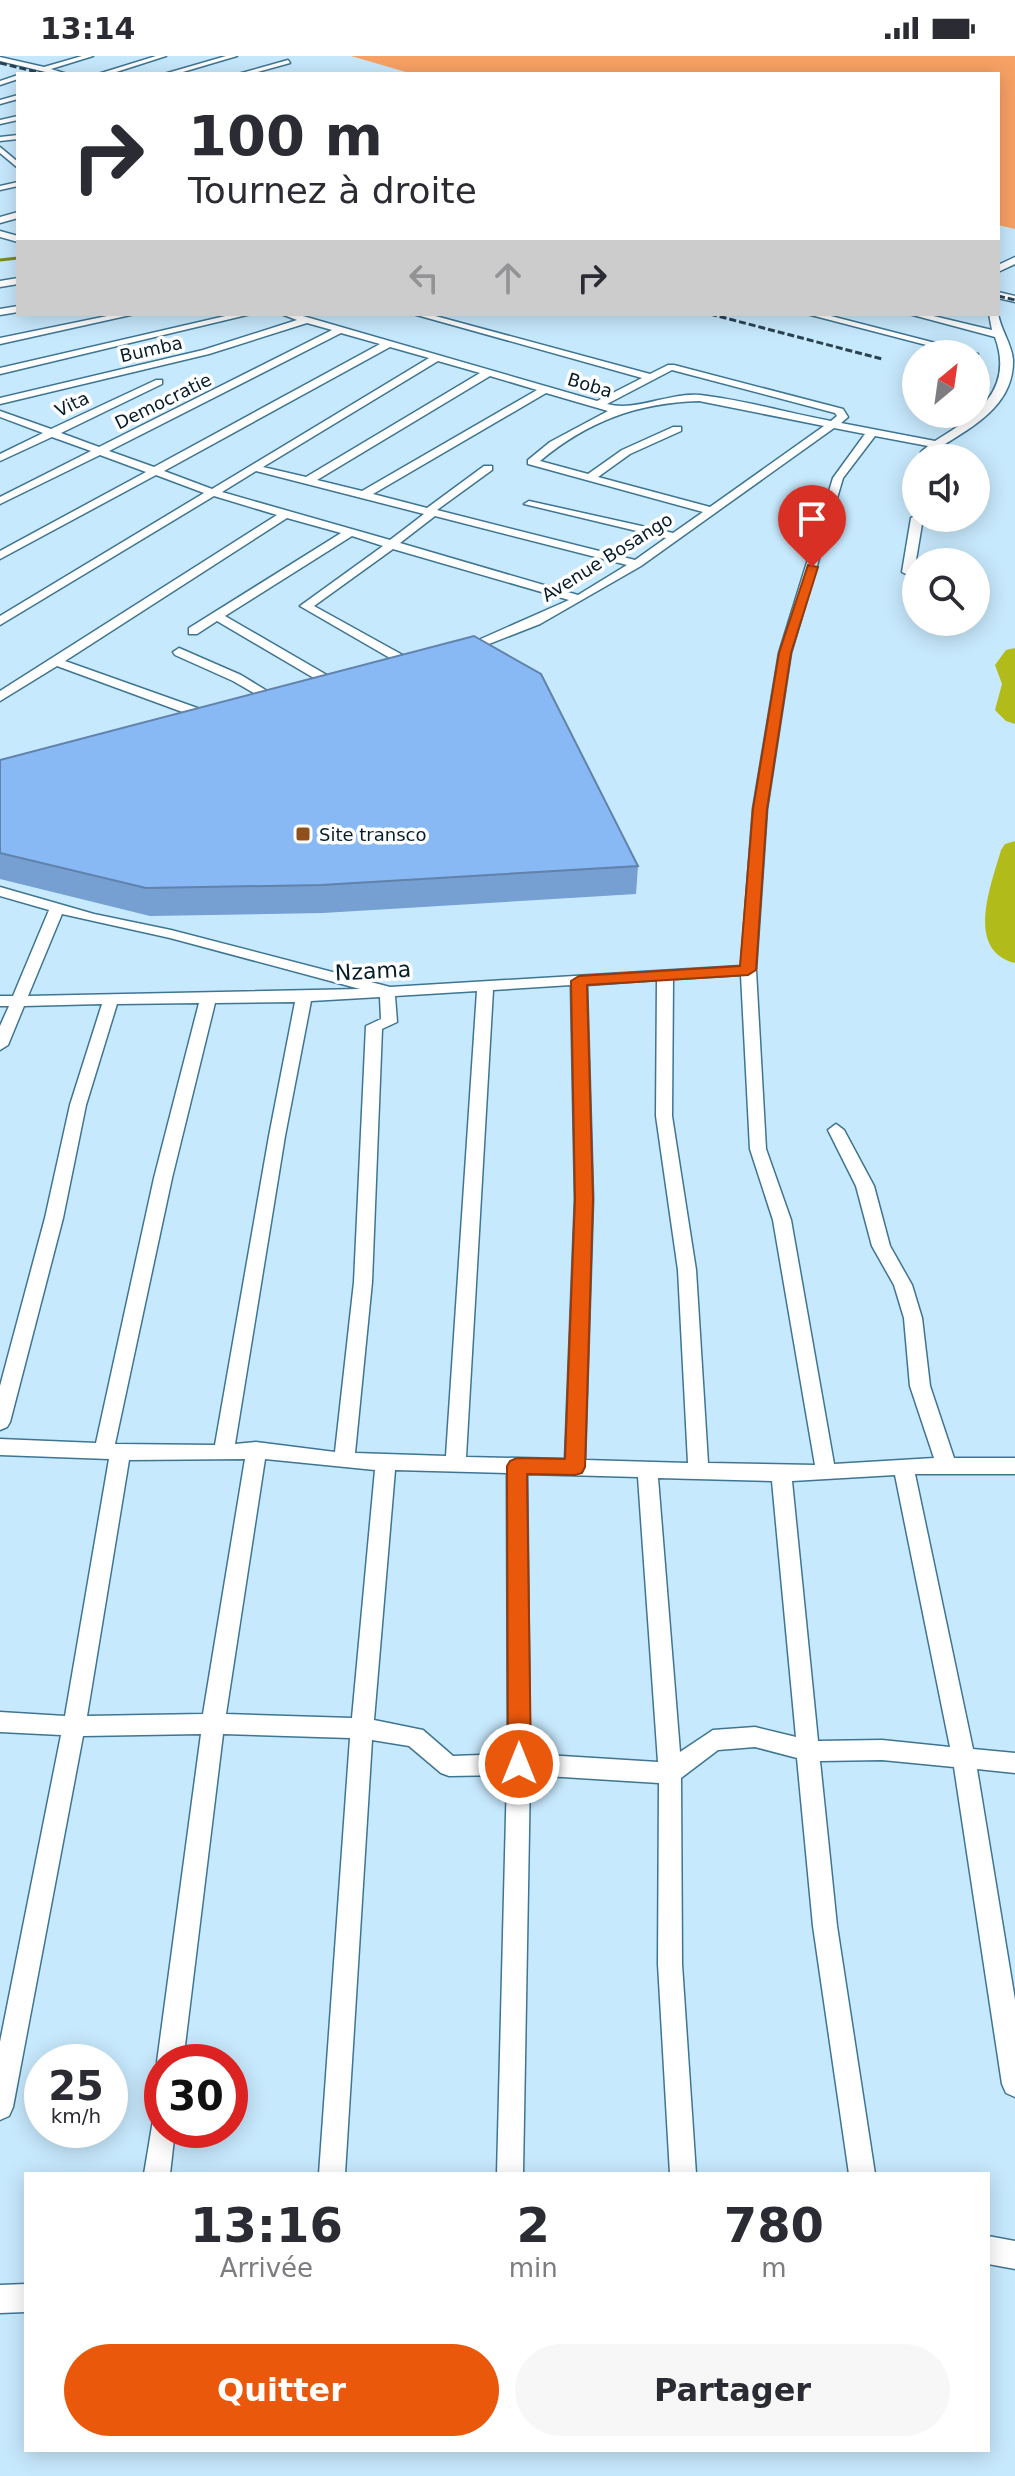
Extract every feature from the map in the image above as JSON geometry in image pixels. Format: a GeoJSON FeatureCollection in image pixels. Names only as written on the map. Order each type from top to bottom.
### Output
{"type":"FeatureCollection","features":[{"type":"Feature","properties":{"kind":"street"},"geometry":{"type":"LineString","coordinates":[[2,59],[18,56]]}},
{"type":"Feature","properties":{"kind":"street"},"geometry":{"type":"LineString","coordinates":[[35,72],[90,56]]}},
{"type":"Feature","properties":{"kind":"street"},"geometry":{"type":"LineString","coordinates":[[139,56],[187,69]]}},
{"type":"Feature","properties":{"kind":"street"},"geometry":{"type":"LineString","coordinates":[[109,72],[163,56]]}},
{"type":"Feature","properties":{"kind":"street"},"geometry":{"type":"LineString","coordinates":[[176,72],[234,56]]}},
{"type":"Feature","properties":{"kind":"street"},"geometry":{"type":"LineString","coordinates":[[2,59],[55,72]]}},
{"type":"Feature","properties":{"kind":"street"},"geometry":{"type":"LineString","coordinates":[[250,72],[288,62]]}},
{"type":"Feature","properties":{"kind":"street"},"geometry":{"type":"LineString","coordinates":[[9,70],[25,65]]}},
{"type":"Feature","properties":{"kind":"street"},"geometry":{"type":"LineString","coordinates":[[0,341],[120,316]]}},
{"type":"Feature","properties":{"kind":"street"},"geometry":{"type":"LineString","coordinates":[[0,371],[237,316]]}},
{"type":"Feature","properties":{"kind":"street","name":"Boba"},"geometry":{"type":"LineString","coordinates":[[293,316],[617,410],[670,399],[699,398],[839,423],[932,444]]}},
{"type":"Feature","properties":{"kind":"street"},"geometry":{"type":"LineString","coordinates":[[425,316],[649,377]]}},
{"type":"Feature","properties":{"kind":"street"},"geometry":{"type":"LineString","coordinates":[[820,316],[915,340]]}},
{"type":"Feature","properties":{"kind":"street"},"geometry":{"type":"LineString","coordinates":[[922,316],[996,334]]}},
{"type":"Feature","properties":{"kind":"street"},"geometry":{"type":"LineString","coordinates":[[990,358],[1008,357],[996,334],[994,316]]}},
{"type":"Feature","properties":{"kind":"street","name":"Bumba"},"geometry":{"type":"LineString","coordinates":[[0,401],[193,356],[307,320]]}},
{"type":"Feature","properties":{"kind":"street","name":"Democratie"},"geometry":{"type":"LineString","coordinates":[[0,501],[340,330]]}},
{"type":"Feature","properties":{"kind":"street"},"geometry":{"type":"LineString","coordinates":[[0,556],[388,344]]}},
{"type":"Feature","properties":{"kind":"street"},"geometry":{"type":"LineString","coordinates":[[0,621],[436,358]]}},
{"type":"Feature","properties":{"kind":"street"},"geometry":{"type":"LineString","coordinates":[[990,365],[1003,393],[990,408]]}},
{"type":"Feature","properties":{"kind":"street"},"geometry":{"type":"LineString","coordinates":[[599,404],[664,369],[680,368],[839,411],[843,417],[839,423]]}},
{"type":"Feature","properties":{"kind":"street"},"geometry":{"type":"LineString","coordinates":[[309,480],[488,373]]}},
{"type":"Feature","properties":{"kind":"street","name":"Vita"},"geometry":{"type":"LineString","coordinates":[[0,458],[159,382]]}},
{"type":"Feature","properties":{"kind":"street"},"geometry":{"type":"LineString","coordinates":[[365,494],[545,389]]}},
{"type":"Feature","properties":{"kind":"street"},"geometry":{"type":"LineString","coordinates":[[617,410],[554,444],[532,462],[712,511]]}},
{"type":"Feature","properties":{"kind":"street"},"geometry":{"type":"LineString","coordinates":[[0,414],[211,492],[579,599]]}},
{"type":"Feature","properties":{"kind":"street","name":"Avenue Bosango"},"geometry":{"type":"LineString","coordinates":[[452,653],[536,621],[579,599],[637,564],[839,423]]}},
{"type":"Feature","properties":{"kind":"street"},"geometry":{"type":"LineString","coordinates":[[938,444],[961,428]]}},
{"type":"Feature","properties":{"kind":"street"},"geometry":{"type":"LineString","coordinates":[[588,479],[626,452],[677,429]]}},
{"type":"Feature","properties":{"kind":"street"},"geometry":{"type":"LineString","coordinates":[[826,1473],[782,1220],[758,1149],[748,970],[760,809],[785,653],[838,478],[873,431]]}},
{"type":"Feature","properties":{"kind":"street"},"geometry":{"type":"LineString","coordinates":[[252,467],[637,564]]}},
{"type":"Feature","properties":{"kind":"street"},"geometry":{"type":"LineString","coordinates":[[389,674],[420,664],[306,606],[390,546],[488,468]]}},
{"type":"Feature","properties":{"kind":"street"},"geometry":{"type":"LineString","coordinates":[[529,504],[675,537]]}},
{"type":"Feature","properties":{"kind":"street"},"geometry":{"type":"LineString","coordinates":[[0,697],[217,555],[284,515]]}},
{"type":"Feature","properties":{"kind":"street"},"geometry":{"type":"LineString","coordinates":[[193,631],[348,534]]}},
{"type":"Feature","properties":{"kind":"street"},"geometry":{"type":"LineString","coordinates":[[217,616],[346,687],[325,692]]}},
{"type":"Feature","properties":{"kind":"street"},"geometry":{"type":"LineString","coordinates":[[179,652],[237,678],[274,705],[296,700]]}},
{"type":"Feature","properties":{"kind":"street"},"geometry":{"type":"LineString","coordinates":[[57,662],[222,717],[189,727]]}},
{"type":"Feature","properties":{"kind":"street"},"geometry":{"type":"LineString","coordinates":[[0,891],[91,918],[171,934],[387,991],[389,1022],[374,1026],[363,1282],[344,1461]]}},
{"type":"Feature","properties":{"kind":"street"},"geometry":{"type":"LineString","coordinates":[[0,1045],[8,1001],[57,908]]}},
{"type":"Feature","properties":{"kind":"street","name":"Nzama"},"geometry":{"type":"LineString","coordinates":[[8,1001],[304,997],[748,970]]}},
{"type":"Feature","properties":{"kind":"street"},"geometry":{"type":"LineString","coordinates":[[665,976],[664,1116],[687,1270],[698,1470]]}},
{"type":"Feature","properties":{"kind":"street"},"geometry":{"type":"LineString","coordinates":[[575,1467],[584,1199],[579,981]]}},
{"type":"Feature","properties":{"kind":"street"},"geometry":{"type":"LineString","coordinates":[[456,1462],[485,988]]}},
{"type":"Feature","properties":{"kind":"street"},"geometry":{"type":"LineString","coordinates":[[224,1453],[304,997]]}},
{"type":"Feature","properties":{"kind":"street"},"geometry":{"type":"LineString","coordinates":[[0,2107],[74,1726],[112,1451],[163,1178],[208,999]]}},
{"type":"Feature","properties":{"kind":"street"},"geometry":{"type":"LineString","coordinates":[[0,1422],[54,1218],[78,1105],[111,1000]]}},
{"type":"Feature","properties":{"kind":"street"},"geometry":{"type":"LineString","coordinates":[[836,1130],[865,1186],[881,1246],[903,1285],[913,1318],[920,1386],[947,1467]]}},
{"type":"Feature","properties":{"kind":"street"},"geometry":{"type":"LineString","coordinates":[[0,1447],[224,1453],[256,1450],[344,1461],[781,1473],[826,1473],[903,1466],[1015,1466]]}},
{"type":"Feature","properties":{"kind":"street"},"geometry":{"type":"LineString","coordinates":[[172,2044],[213,1724],[256,1450]]}},
{"type":"Feature","properties":{"kind":"street"},"geometry":{"type":"LineString","coordinates":[[332,2172],[362,1728],[386,1462]]}},
{"type":"Feature","properties":{"kind":"street"},"geometry":{"type":"LineString","coordinates":[[510,2172],[519,1764],[517,1466]]}},
{"type":"Feature","properties":{"kind":"street"},"geometry":{"type":"LineString","coordinates":[[903,1466],[926,1560],[986,1879],[1015,2084]]}},
{"type":"Feature","properties":{"kind":"street"},"geometry":{"type":"LineString","coordinates":[[647,1469],[670,1773],[670,1964],[683,2172]]}},
{"type":"Feature","properties":{"kind":"street"},"geometry":{"type":"LineString","coordinates":[[781,1473],[825,1926],[862,2172]]}},
{"type":"Feature","properties":{"kind":"street"},"geometry":{"type":"LineString","coordinates":[[0,1722],[74,1726],[213,1724],[362,1728],[415,1737],[449,1766],[519,1764],[670,1773],[713,1740],[755,1737],[809,1751],[882,1750],[1015,1763]]}},
{"type":"Feature","properties":{"kind":"street"},"geometry":{"type":"LineString","coordinates":[[157,2172],[160,2148]]}},
{"type":"Feature","properties":{"kind":"street"},"geometry":{"type":"LineString","coordinates":[[990,2250],[1015,2255]]}},
{"type":"Feature","properties":{"kind":"street"},"geometry":{"type":"LineString","coordinates":[[0,2299],[24,2298]]}},
{"type":"Feature","properties":{"kind":"shaded area"},"geometry":{"type":"Polygon","coordinates":[[[351,56],[1015,56],[1015,229],[1000,225],[1000,72],[406,72],[351,56]]]}},
{"type":"Feature","properties":{"kind":"building","name":"Site transco"},"geometry":{"type":"Polygon","coordinates":[[[474,636],[541,674],[638,866],[321,885],[146,888],[0,853],[0,760],[474,636]]]}},
{"type":"Feature","properties":{"kind":"waterway"},"geometry":{"type":"LineString","coordinates":[[0,260],[16,258]]}},
{"type":"Feature","properties":{"kind":"waterway"},"geometry":{"type":"LineString","coordinates":[[1015,655],[1007,665],[1015,684],[1008,710],[1015,716]]}},
{"type":"Feature","properties":{"kind":"waterway"},"geometry":{"type":"LineString","coordinates":[[1015,850],[999,918],[1006,943],[1015,954]]}},
{"type":"Feature","properties":{"kind":"railway"},"geometry":{"type":"LineString","coordinates":[[0,63],[37,72]]}},
{"type":"Feature","properties":{"kind":"railway"},"geometry":{"type":"LineString","coordinates":[[1000,296],[1015,300]]}},
{"type":"Feature","properties":{"kind":"railway"},"geometry":{"type":"LineString","coordinates":[[718,316],[882,359]]}},
{"type":"Feature","properties":{"kind":"place","name":"Site transco"},"geometry":{"type":"Point","coordinates":[303,834]}},
{"type":"Feature","properties":{"kind":"route"},"geometry":{"type":"LineString","coordinates":[[519,1764],[517,1466],[575,1467],[584,1199],[579,981],[748,970],[760,809],[785,653],[812,567]]}}]}
